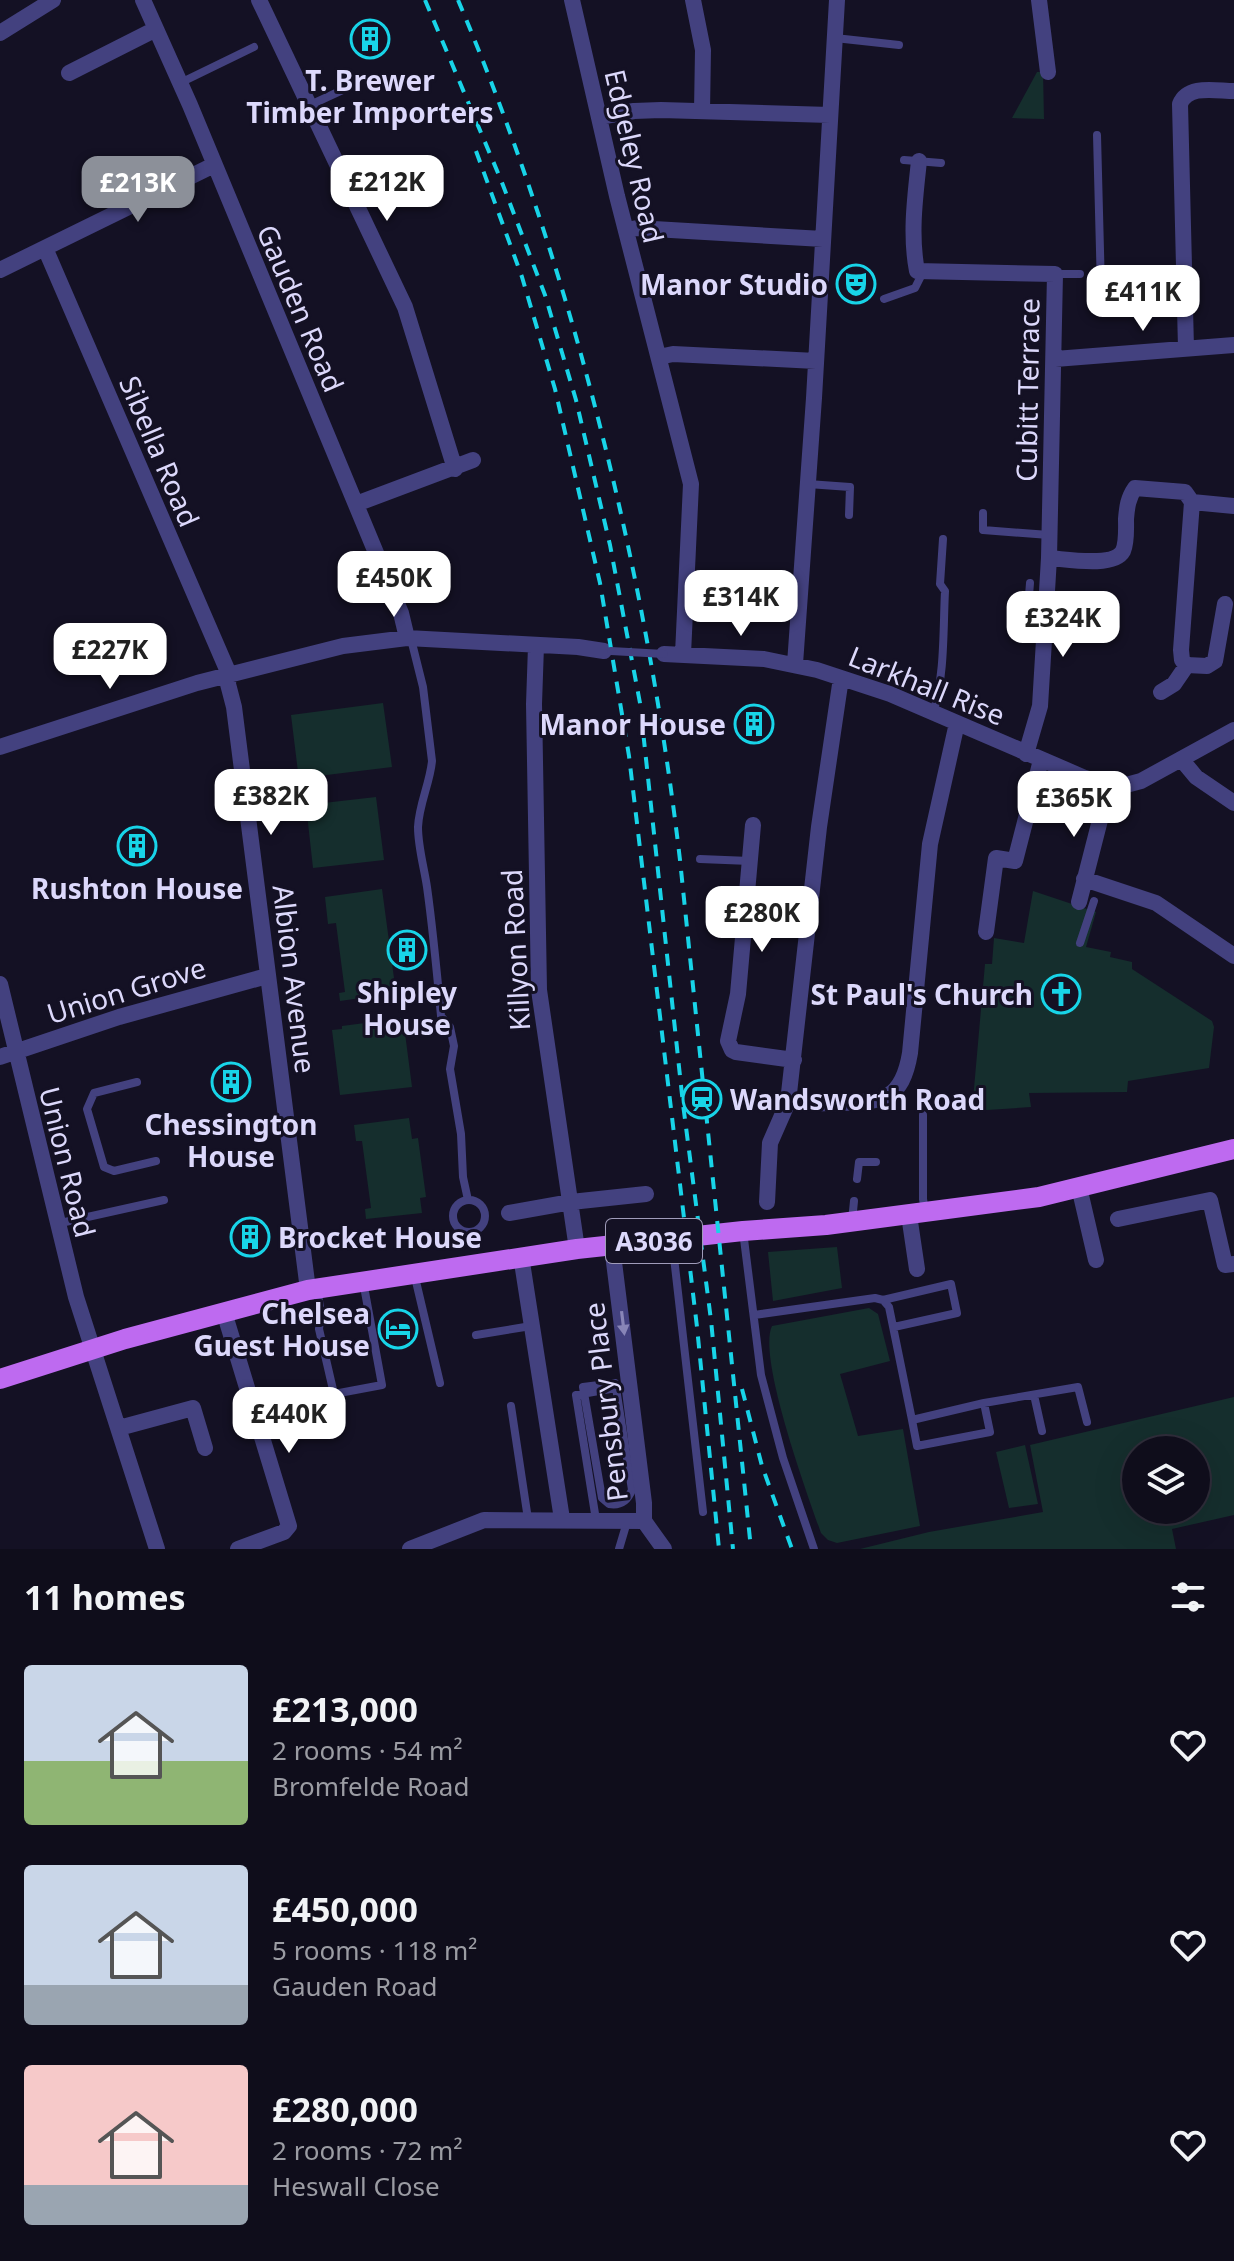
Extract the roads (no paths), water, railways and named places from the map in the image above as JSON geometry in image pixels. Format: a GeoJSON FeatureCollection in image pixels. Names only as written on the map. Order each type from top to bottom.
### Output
{"type":"FeatureCollection","features":[{"type":"Feature","properties":{"kind":"main road","name":"A3036"},"geometry":{"type":"LineString","coordinates":[[0,1379],[93,1349],[313,1289],[521,1256],[743,1231],[853,1211],[917,1213],[1039,1197],[1234,1149]]}},
{"type":"Feature","properties":{"kind":"street"},"geometry":{"type":"LineString","coordinates":[[0,33],[53,0]]}},
{"type":"Feature","properties":{"kind":"street","name":"Gauden Road"},"geometry":{"type":"LineString","coordinates":[[143,0],[356,504],[409,639]]}},
{"type":"Feature","properties":{"kind":"street"},"geometry":{"type":"LineString","coordinates":[[259,0],[405,307],[455,469]]}},
{"type":"Feature","properties":{"kind":"street","name":"Edgeley Road"},"geometry":{"type":"LineString","coordinates":[[572,0],[691,491],[683,654]]}},
{"type":"Feature","properties":{"kind":"street"},"geometry":{"type":"LineString","coordinates":[[693,0],[703,50],[702,111]]}},
{"type":"Feature","properties":{"kind":"street"},"geometry":{"type":"LineString","coordinates":[[795,664],[837,0]]}},
{"type":"Feature","properties":{"kind":"street"},"geometry":{"type":"LineString","coordinates":[[1039,0],[1048,72]]}},
{"type":"Feature","properties":{"kind":"street"},"geometry":{"type":"LineString","coordinates":[[69,73],[156,29]]}},
{"type":"Feature","properties":{"kind":"street"},"geometry":{"type":"LineString","coordinates":[[1186,348],[1180,104],[1188,92],[1234,91]]}},
{"type":"Feature","properties":{"kind":"street"},"geometry":{"type":"LineString","coordinates":[[599,117],[634,111],[830,115]]}},
{"type":"Feature","properties":{"kind":"street"},"geometry":{"type":"LineString","coordinates":[[911,160],[913,251],[917,271],[923,271]]}},
{"type":"Feature","properties":{"kind":"street"},"geometry":{"type":"LineString","coordinates":[[0,270],[214,165]]}},
{"type":"Feature","properties":{"kind":"street"},"geometry":{"type":"LineString","coordinates":[[626,230],[823,239]]}},
{"type":"Feature","properties":{"kind":"street","name":"Sibella Road"},"geometry":{"type":"LineString","coordinates":[[45,248],[229,674]]}},
{"type":"Feature","properties":{"kind":"street","name":"Cubitt Terrace"},"geometry":{"type":"LineString","coordinates":[[923,271],[1055,274],[1050,535],[1040,706],[1015,861],[996,858],[986,932]]}},
{"type":"Feature","properties":{"kind":"street"},"geometry":{"type":"LineString","coordinates":[[1055,359],[1234,345]]}},
{"type":"Feature","properties":{"kind":"street"},"geometry":{"type":"LineString","coordinates":[[659,357],[673,354],[816,361]]}},
{"type":"Feature","properties":{"kind":"street"},"geometry":{"type":"LineString","coordinates":[[356,504],[473,460]]}},
{"type":"Feature","properties":{"kind":"street"},"geometry":{"type":"LineString","coordinates":[[1049,558],[1106,561],[1117,558],[1124,545],[1129,498],[1135,488],[1185,492],[1192,502],[1181,650],[1182,660],[1187,665],[1207,666],[1215,661],[1225,604]]}},
{"type":"Feature","properties":{"kind":"street"},"geometry":{"type":"LineString","coordinates":[[1192,502],[1234,506]]}},
{"type":"Feature","properties":{"kind":"street"},"geometry":{"type":"LineString","coordinates":[[0,747],[229,674],[343,646],[409,639],[608,651]]}},
{"type":"Feature","properties":{"kind":"street","name":"Killyon Road"},"geometry":{"type":"LineString","coordinates":[[536,646],[538,978],[577,1249]]}},
{"type":"Feature","properties":{"kind":"street","name":"Larkhall Rise"},"geometry":{"type":"LineString","coordinates":[[664,654],[764,659],[795,664],[890,694],[1033,757],[1109,785]]}},
{"type":"Feature","properties":{"kind":"street"},"geometry":{"type":"LineString","coordinates":[[1161,692],[1174,684],[1187,665]]}},
{"type":"Feature","properties":{"kind":"street","name":"Albion Avenue"},"geometry":{"type":"LineString","coordinates":[[229,674],[267,976],[313,1289]]}},
{"type":"Feature","properties":{"kind":"street"},"geometry":{"type":"LineString","coordinates":[[767,1202],[770,1143],[788,1102],[794,1060],[819,827],[841,678]]}},
{"type":"Feature","properties":{"kind":"street"},"geometry":{"type":"LineString","coordinates":[[788,1102],[876,1101],[890,1095],[905,1076],[910,1053],[930,844],[957,723]]}},
{"type":"Feature","properties":{"kind":"street"},"geometry":{"type":"LineString","coordinates":[[1087,901],[1084,879],[1109,785],[1141,781],[1234,730]]}},
{"type":"Feature","properties":{"kind":"street"},"geometry":{"type":"LineString","coordinates":[[1181,759],[1196,777],[1234,803]]}},
{"type":"Feature","properties":{"kind":"street"},"geometry":{"type":"LineString","coordinates":[[753,825],[738,994],[729,1046],[742,1054],[794,1060]]}},
{"type":"Feature","properties":{"kind":"street"},"geometry":{"type":"LineString","coordinates":[[1084,879],[1156,903],[1234,956]]}},
{"type":"Feature","properties":{"kind":"street","name":"Union Grove"},"geometry":{"type":"LineString","coordinates":[[8,1054],[119,1017],[267,976]]}},
{"type":"Feature","properties":{"kind":"street","name":"Union Road"},"geometry":{"type":"LineString","coordinates":[[0,984],[8,1054],[93,1349],[157,1549]]}},
{"type":"Feature","properties":{"kind":"street"},"geometry":{"type":"LineString","coordinates":[[1079,1187],[1096,1260]]}},
{"type":"Feature","properties":{"kind":"street"},"geometry":{"type":"LineString","coordinates":[[509,1213],[646,1194]]}},
{"type":"Feature","properties":{"kind":"street"},"geometry":{"type":"LineString","coordinates":[[1118,1219],[1210,1200],[1225,1265],[1234,1264]]}},
{"type":"Feature","properties":{"kind":"street"},"geometry":{"type":"LineString","coordinates":[[917,1213],[917,1269]]}},
{"type":"Feature","properties":{"kind":"street","name":"Pensbury Place"},"geometry":{"type":"LineString","coordinates":[[612,1246],[644,1503],[636,1521],[664,1548]]}},
{"type":"Feature","properties":{"kind":"street"},"geometry":{"type":"LineString","coordinates":[[521,1256],[562,1519]]}},
{"type":"Feature","properties":{"kind":"street"},"geometry":{"type":"LineString","coordinates":[[224,1312],[289,1526],[284,1532],[238,1549]]}},
{"type":"Feature","properties":{"kind":"street"},"geometry":{"type":"LineString","coordinates":[[119,1428],[193,1408],[205,1448]]}},
{"type":"Feature","properties":{"kind":"street"},"geometry":{"type":"LineString","coordinates":[[410,1549],[484,1520],[636,1521]]}},
{"type":"Feature","properties":{"kind":"lane"},"geometry":{"type":"LineString","coordinates":[[834,37],[899,45]]}},
{"type":"Feature","properties":{"kind":"lane"},"geometry":{"type":"LineString","coordinates":[[180,83],[254,47]]}},
{"type":"Feature","properties":{"kind":"lane"},"geometry":{"type":"LineString","coordinates":[[308,107],[349,87],[346,72]]}},
{"type":"Feature","properties":{"kind":"lane"},"geometry":{"type":"LineString","coordinates":[[1097,135],[1098,274],[1101,289]]}},
{"type":"Feature","properties":{"kind":"lane"},"geometry":{"type":"LineString","coordinates":[[911,160],[941,163]]}},
{"type":"Feature","properties":{"kind":"lane"},"geometry":{"type":"LineString","coordinates":[[884,299],[915,288],[923,271]]}},
{"type":"Feature","properties":{"kind":"lane"},"geometry":{"type":"LineString","coordinates":[[1055,274],[1080,274]]}},
{"type":"Feature","properties":{"kind":"lane"},"geometry":{"type":"LineString","coordinates":[[808,483],[850,487],[849,515]]}},
{"type":"Feature","properties":{"kind":"lane"},"geometry":{"type":"LineString","coordinates":[[983,513],[983,530],[1050,535]]}},
{"type":"Feature","properties":{"kind":"lane"},"geometry":{"type":"LineString","coordinates":[[933,713],[938,697],[945,591],[940,584],[943,539]]}},
{"type":"Feature","properties":{"kind":"lane"},"geometry":{"type":"LineString","coordinates":[[1030,583],[1027,621],[1044,622]]}},
{"type":"Feature","properties":{"kind":"lane"},"geometry":{"type":"LineString","coordinates":[[409,639],[423,687],[432,761],[422,796],[418,826],[420,849],[427,885],[441,1016],[450,1027],[454,1046],[450,1069],[468,1200]]}},
{"type":"Feature","properties":{"kind":"lane"},"geometry":{"type":"LineString","coordinates":[[608,651],[664,654]]}},
{"type":"Feature","properties":{"kind":"lane"},"geometry":{"type":"LineString","coordinates":[[700,859],[750,861]]}},
{"type":"Feature","properties":{"kind":"lane"},"geometry":{"type":"LineString","coordinates":[[1080,943],[1087,901]]}},
{"type":"Feature","properties":{"kind":"lane"},"geometry":{"type":"LineString","coordinates":[[137,1082],[94,1093],[87,1109],[104,1167],[114,1171],[156,1161]]}},
{"type":"Feature","properties":{"kind":"lane"},"geometry":{"type":"LineString","coordinates":[[917,1213],[923,1199],[923,1115]]}},
{"type":"Feature","properties":{"kind":"lane"},"geometry":{"type":"LineString","coordinates":[[857,1179],[859,1162],[876,1162]]}},
{"type":"Feature","properties":{"kind":"lane"},"geometry":{"type":"LineString","coordinates":[[56,1224],[164,1200]]}},
{"type":"Feature","properties":{"kind":"lane"},"geometry":{"type":"LineString","coordinates":[[444,1242],[477,1231],[485,1218],[479,1203],[468,1200],[458,1204],[452,1213],[457,1228],[467,1233]]}},
{"type":"Feature","properties":{"kind":"lane"},"geometry":{"type":"LineString","coordinates":[[743,1231],[763,1387],[814,1549]]}},
{"type":"Feature","properties":{"kind":"lane"},"geometry":{"type":"LineString","coordinates":[[672,1239],[703,1512]]}},
{"type":"Feature","properties":{"kind":"lane"},"geometry":{"type":"LineString","coordinates":[[414,1273],[440,1383]]}},
{"type":"Feature","properties":{"kind":"lane"},"geometry":{"type":"LineString","coordinates":[[313,1289],[321,1312],[319,1329],[334,1394],[382,1385],[363,1280]]}},
{"type":"Feature","properties":{"kind":"lane"},"geometry":{"type":"LineString","coordinates":[[754,1315],[875,1298],[883,1300],[951,1284],[957,1313],[894,1327]]}},
{"type":"Feature","properties":{"kind":"lane"},"geometry":{"type":"LineString","coordinates":[[883,1300],[889,1307],[894,1327],[898,1361],[917,1446],[990,1432],[984,1403]]}},
{"type":"Feature","properties":{"kind":"lane"},"geometry":{"type":"LineString","coordinates":[[476,1335],[532,1325]]}},
{"type":"Feature","properties":{"kind":"lane"},"geometry":{"type":"LineString","coordinates":[[596,1520],[576,1395],[589,1392],[616,1388],[632,1490],[626,1500],[619,1504],[609,1504],[602,1498],[589,1419],[586,1403],[583,1387],[615,1383]]}},
{"type":"Feature","properties":{"kind":"lane"},"geometry":{"type":"LineString","coordinates":[[912,1420],[984,1403],[1078,1387],[1087,1422]]}},
{"type":"Feature","properties":{"kind":"lane"},"geometry":{"type":"LineString","coordinates":[[1034,1395],[1042,1431]]}},
{"type":"Feature","properties":{"kind":"lane"},"geometry":{"type":"LineString","coordinates":[[511,1406],[528,1519]]}},
{"type":"Feature","properties":{"kind":"lane"},"geometry":{"type":"LineString","coordinates":[[619,1549],[636,1521]]}},
{"type":"Feature","properties":{"kind":"railway"},"geometry":{"type":"LineString","coordinates":[[425,0],[501,180],[545,295],[576,400],[610,545],[640,703],[683,1104],[711,1320],[733,1549]]}},
{"type":"Feature","properties":{"kind":"railway"},"geometry":{"type":"LineString","coordinates":[[458,0],[499,102],[569,314],[599,422],[647,641],[680,860],[751,1549]]}},
{"type":"Feature","properties":{"kind":"railway"},"geometry":{"type":"LineString","coordinates":[[476,151],[522,277],[555,389],[600,583],[629,756],[697,1327],[719,1549]]}},
{"type":"Feature","properties":{"kind":"railway"},"geometry":{"type":"LineString","coordinates":[[742,1389],[762,1466],[792,1549]]}},
{"type":"Feature","properties":{"kind":"place","name":"T. Brewer Timber Importers"},"geometry":{"type":"Point","coordinates":[370,39]}},
{"type":"Feature","properties":{"kind":"place","name":"Manor Studio"},"geometry":{"type":"Point","coordinates":[856,284]}},
{"type":"Feature","properties":{"kind":"place","name":"Manor House"},"geometry":{"type":"Point","coordinates":[754,724]}},
{"type":"Feature","properties":{"kind":"place","name":"Rushton House"},"geometry":{"type":"Point","coordinates":[137,846]}},
{"type":"Feature","properties":{"kind":"place","name":"Shipley House"},"geometry":{"type":"Point","coordinates":[407,950]}},
{"type":"Feature","properties":{"kind":"place","name":"St Paul's Church"},"geometry":{"type":"Point","coordinates":[1061,994]}},
{"type":"Feature","properties":{"kind":"place","name":"Chessington House"},"geometry":{"type":"Point","coordinates":[231,1082]}},
{"type":"Feature","properties":{"kind":"place","name":"Wandsworth Road"},"geometry":{"type":"Point","coordinates":[702,1099]}},
{"type":"Feature","properties":{"kind":"place","name":"Brocket House"},"geometry":{"type":"Point","coordinates":[250,1237]}},
{"type":"Feature","properties":{"kind":"place","name":"Chelsea Guest House"},"geometry":{"type":"Point","coordinates":[398,1329]}}]}
